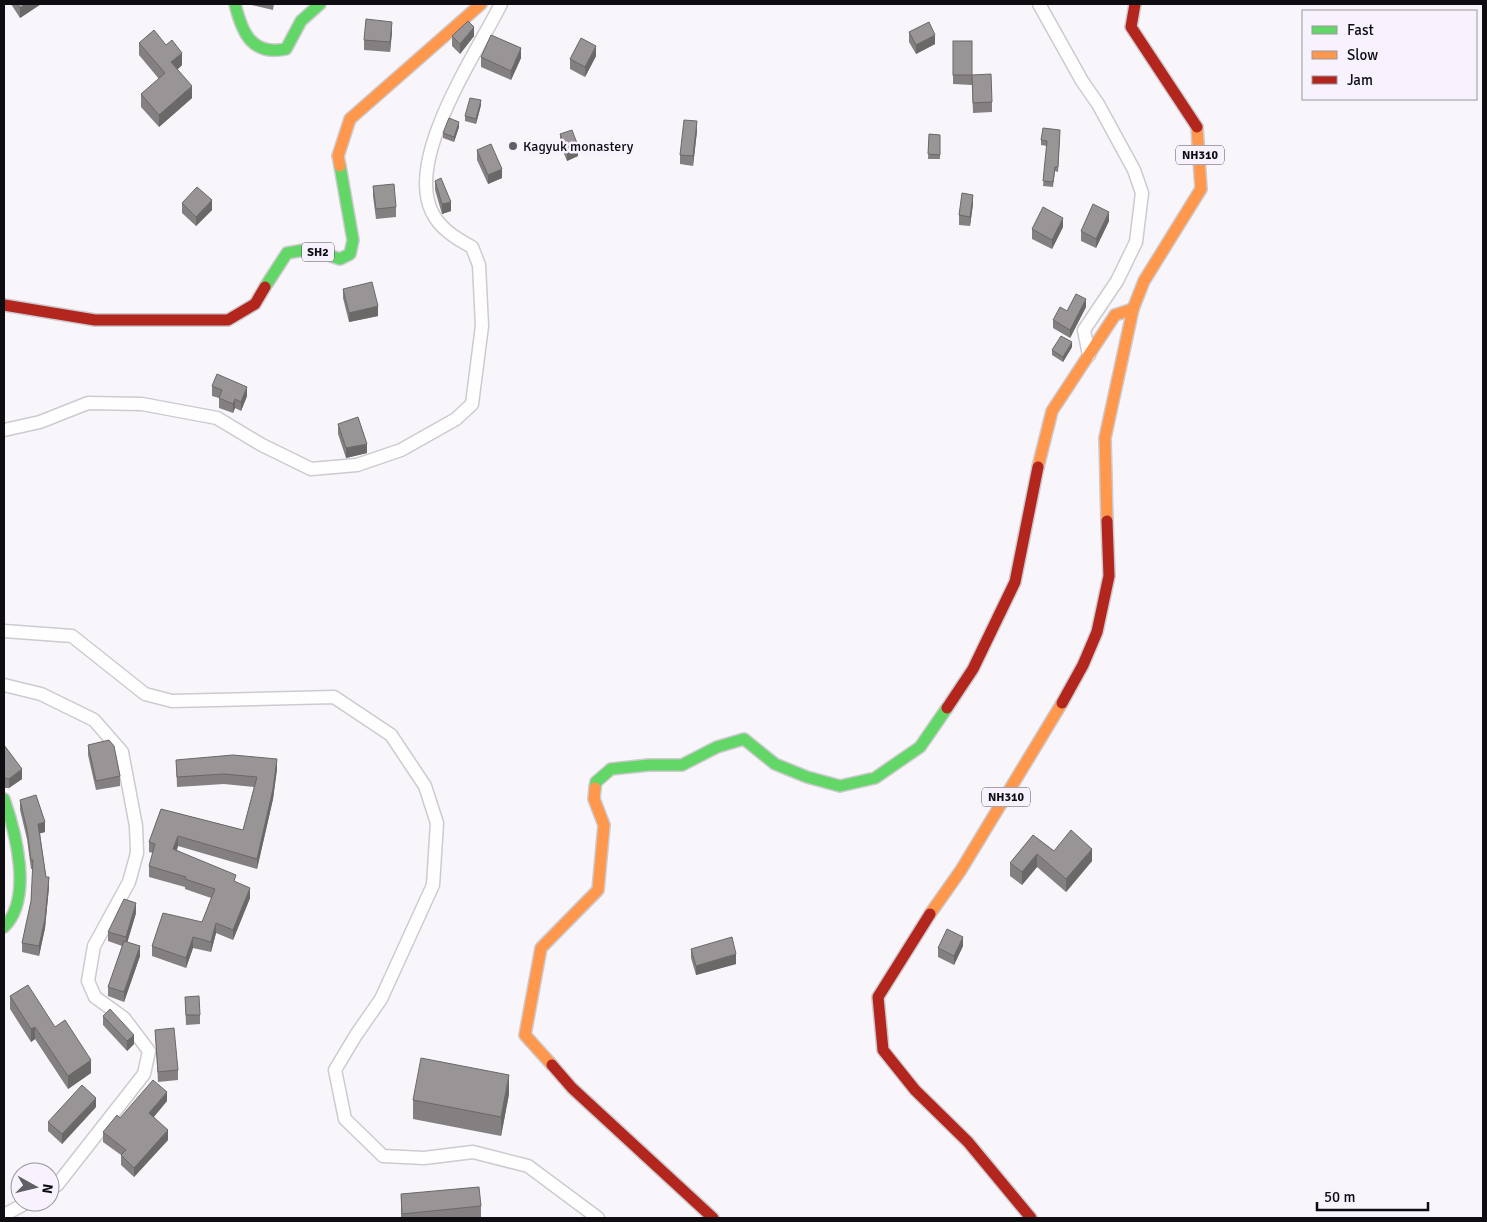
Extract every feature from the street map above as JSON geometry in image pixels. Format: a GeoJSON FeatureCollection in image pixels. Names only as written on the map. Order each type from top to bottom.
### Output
{"type":"FeatureCollection","features":[{"type":"Feature","properties":{"kind":"main road"},"geometry":{"type":"LineString","coordinates":[[235,4],[239,23],[259,49],[274,53],[286,48],[301,21],[320,4]]}},
{"type":"Feature","properties":{"kind":"main road","name":"SH2"},"geometry":{"type":"LineString","coordinates":[[4,305],[95,320],[228,320],[255,304],[288,254],[310,249],[340,259],[350,254],[353,240],[338,156],[350,120],[481,4]]}},
{"type":"Feature","properties":{"kind":"main road","name":"NH310"},"geometry":{"type":"LineString","coordinates":[[1031,1218],[968,1142],[915,1090],[883,1050],[878,997],[918,930],[961,870],[1051,723],[1084,665],[1097,632],[1109,576],[1105,438],[1133,309],[1144,281],[1201,189],[1198,128],[1131,26],[1135,4]]}},
{"type":"Feature","properties":{"kind":"main road"},"geometry":{"type":"LineString","coordinates":[[713,1218],[572,1088],[525,1035],[541,948],[598,890],[604,825],[594,800],[596,782],[611,769],[649,765],[682,765],[717,747],[744,739],[775,764],[807,777],[840,786],[875,778],[920,746],[972,669],[1015,582],[1035,478],[1052,411],[1115,315],[1133,309]]}},
{"type":"Feature","properties":{"kind":"main road"},"geometry":{"type":"LineString","coordinates":[[4,799],[19,866],[14,917],[4,927]]}},
{"type":"Feature","properties":{"kind":"street"},"geometry":{"type":"LineString","coordinates":[[4,430],[40,422],[88,403],[142,404],[217,418],[262,445],[311,469],[357,465],[401,450],[456,419],[472,404],[476,380],[482,326],[479,265],[472,247],[451,236],[432,213],[425,187],[430,148],[455,90],[501,4]]}},
{"type":"Feature","properties":{"kind":"street"},"geometry":{"type":"LineString","coordinates":[[1038,4],[1082,81],[1098,104],[1134,170],[1142,193],[1136,242],[1117,281],[1084,330],[1089,354]]}},
{"type":"Feature","properties":{"kind":"street"},"geometry":{"type":"LineString","coordinates":[[4,632],[72,636],[145,694],[162,699],[180,701],[334,697],[391,735],[425,786],[437,823],[433,885],[381,999],[335,1070],[345,1119],[383,1156],[424,1158],[473,1152],[528,1166],[598,1218]]}},
{"type":"Feature","properties":{"kind":"street"},"geometry":{"type":"LineString","coordinates":[[4,685],[41,694],[94,720],[122,752],[136,826],[137,853],[129,882],[94,946],[88,981],[95,997],[124,1018],[149,1051],[144,1074],[60,1181]]}},
{"type":"Feature","properties":{"kind":"building"},"geometry":{"type":"Polygon","coordinates":[[[17,4],[26,4],[20,8],[17,4]]]}},
{"type":"Feature","properties":{"kind":"building"},"geometry":{"type":"Polygon","coordinates":[[[366,19],[392,22],[390,42],[364,40],[366,19]]]}},
{"type":"Feature","properties":{"kind":"building"},"geometry":{"type":"Polygon","coordinates":[[[468,21],[474,27],[460,44],[452,36],[468,21]]]}},
{"type":"Feature","properties":{"kind":"building"},"geometry":{"type":"Polygon","coordinates":[[[929,22],[935,35],[916,45],[909,32],[929,22]]]}},
{"type":"Feature","properties":{"kind":"building"},"geometry":{"type":"Polygon","coordinates":[[[154,30],[166,45],[172,40],[182,53],[171,62],[192,86],[159,115],[141,94],[165,73],[139,43],[154,30]]]}},
{"type":"Feature","properties":{"kind":"building"},"geometry":{"type":"Polygon","coordinates":[[[491,35],[521,48],[511,71],[481,57],[491,35]]]}},
{"type":"Feature","properties":{"kind":"building"},"geometry":{"type":"Polygon","coordinates":[[[581,38],[596,46],[585,67],[570,59],[581,38]]]}},
{"type":"Feature","properties":{"kind":"building"},"geometry":{"type":"Polygon","coordinates":[[[953,41],[972,41],[972,75],[953,75],[953,41]]]}},
{"type":"Feature","properties":{"kind":"building"},"geometry":{"type":"Polygon","coordinates":[[[991,74],[992,102],[973,103],[972,75],[991,74]]]}},
{"type":"Feature","properties":{"kind":"building"},"geometry":{"type":"Polygon","coordinates":[[[470,98],[481,100],[476,119],[465,116],[470,98]]]}},
{"type":"Feature","properties":{"kind":"building"},"geometry":{"type":"Polygon","coordinates":[[[449,118],[459,122],[454,137],[443,133],[449,118]]]}},
{"type":"Feature","properties":{"kind":"building"},"geometry":{"type":"Polygon","coordinates":[[[684,120],[697,121],[693,156],[680,155],[684,120]]]}},
{"type":"Feature","properties":{"kind":"building"},"geometry":{"type":"Polygon","coordinates":[[[1043,128],[1060,130],[1058,167],[1055,167],[1053,182],[1043,181],[1047,141],[1041,140],[1043,128]]]}},
{"type":"Feature","properties":{"kind":"building"},"geometry":{"type":"Polygon","coordinates":[[[572,130],[578,146],[567,152],[560,134],[572,130]]]}},
{"type":"Feature","properties":{"kind":"building"},"geometry":{"type":"Polygon","coordinates":[[[929,134],[940,135],[940,155],[928,154],[929,134]]]}},
{"type":"Feature","properties":{"kind":"building"},"geometry":{"type":"Polygon","coordinates":[[[491,144],[502,169],[488,175],[477,150],[491,144]]]}},
{"type":"Feature","properties":{"kind":"building"},"geometry":{"type":"Polygon","coordinates":[[[441,178],[451,202],[442,204],[435,181],[441,178]]]}},
{"type":"Feature","properties":{"kind":"building"},"geometry":{"type":"Polygon","coordinates":[[[394,184],[396,207],[376,209],[373,186],[394,184]]]}},
{"type":"Feature","properties":{"kind":"building"},"geometry":{"type":"Polygon","coordinates":[[[197,187],[212,200],[196,217],[182,203],[197,187]]]}},
{"type":"Feature","properties":{"kind":"building"},"geometry":{"type":"Polygon","coordinates":[[[962,193],[973,195],[970,217],[959,215],[962,193]]]}},
{"type":"Feature","properties":{"kind":"building"},"geometry":{"type":"Polygon","coordinates":[[[1093,204],[1109,212],[1096,239],[1081,231],[1093,204]]]}},
{"type":"Feature","properties":{"kind":"building"},"geometry":{"type":"Polygon","coordinates":[[[1043,207],[1063,218],[1052,240],[1032,229],[1043,207]]]}},
{"type":"Feature","properties":{"kind":"building"},"geometry":{"type":"Polygon","coordinates":[[[372,282],[378,306],[349,313],[343,289],[372,282]]]}},
{"type":"Feature","properties":{"kind":"building"},"geometry":{"type":"Polygon","coordinates":[[[1076,294],[1086,299],[1070,330],[1053,320],[1060,307],[1067,311],[1076,294]]]}},
{"type":"Feature","properties":{"kind":"building"},"geometry":{"type":"Polygon","coordinates":[[[1061,336],[1072,342],[1063,357],[1052,350],[1061,336]]]}},
{"type":"Feature","properties":{"kind":"building"},"geometry":{"type":"Polygon","coordinates":[[[217,374],[247,387],[241,402],[235,399],[233,404],[219,398],[222,390],[212,386],[217,374]]]}},
{"type":"Feature","properties":{"kind":"building"},"geometry":{"type":"Polygon","coordinates":[[[358,417],[367,444],[346,448],[338,424],[358,417]]]}},
{"type":"Feature","properties":{"kind":"building"},"geometry":{"type":"Polygon","coordinates":[[[109,740],[114,746],[120,776],[96,781],[88,745],[109,740]]]}},
{"type":"Feature","properties":{"kind":"building"},"geometry":{"type":"Polygon","coordinates":[[[4,745],[22,769],[9,779],[4,778],[4,745]]]}},
{"type":"Feature","properties":{"kind":"building"},"geometry":{"type":"Polygon","coordinates":[[[233,755],[277,759],[273,789],[257,859],[178,836],[173,849],[236,875],[234,881],[250,888],[233,930],[216,923],[211,942],[193,937],[186,958],[152,946],[163,913],[202,922],[215,889],[185,879],[186,877],[149,866],[155,844],[149,842],[161,809],[243,830],[257,777],[224,774],[177,777],[176,760],[233,755]]]}},
{"type":"Feature","properties":{"kind":"building"},"geometry":{"type":"Polygon","coordinates":[[[36,795],[45,822],[38,824],[46,877],[49,877],[45,919],[39,946],[22,943],[31,901],[33,860],[31,860],[20,800],[36,795]]]}},
{"type":"Feature","properties":{"kind":"building"},"geometry":{"type":"Polygon","coordinates":[[[1071,830],[1092,849],[1066,879],[1037,854],[1022,872],[1010,863],[1033,835],[1054,851],[1071,830]]]}},
{"type":"Feature","properties":{"kind":"building"},"geometry":{"type":"Polygon","coordinates":[[[124,899],[136,903],[126,937],[108,932],[124,899]]]}},
{"type":"Feature","properties":{"kind":"building"},"geometry":{"type":"Polygon","coordinates":[[[947,929],[963,937],[954,956],[938,948],[947,929]]]}},
{"type":"Feature","properties":{"kind":"building"},"geometry":{"type":"Polygon","coordinates":[[[732,937],[736,954],[696,966],[691,949],[732,937]]]}},
{"type":"Feature","properties":{"kind":"building"},"geometry":{"type":"Polygon","coordinates":[[[124,941],[140,946],[124,992],[108,987],[124,941]]]}},
{"type":"Feature","properties":{"kind":"building"},"geometry":{"type":"Polygon","coordinates":[[[28,985],[55,1027],[65,1020],[91,1060],[68,1076],[35,1027],[31,1029],[10,996],[28,985]]]}},
{"type":"Feature","properties":{"kind":"building"},"geometry":{"type":"Polygon","coordinates":[[[199,996],[200,1015],[186,1015],[185,997],[199,996]]]}},
{"type":"Feature","properties":{"kind":"building"},"geometry":{"type":"Polygon","coordinates":[[[110,1009],[134,1035],[127,1041],[103,1016],[110,1009]]]}},
{"type":"Feature","properties":{"kind":"building"},"geometry":{"type":"Polygon","coordinates":[[[174,1028],[178,1070],[158,1072],[155,1030],[174,1028]]]}},
{"type":"Feature","properties":{"kind":"building"},"geometry":{"type":"Polygon","coordinates":[[[421,1058],[509,1075],[501,1117],[413,1100],[421,1058]]]}},
{"type":"Feature","properties":{"kind":"building"},"geometry":{"type":"Polygon","coordinates":[[[153,1080],[167,1092],[149,1113],[168,1130],[134,1168],[121,1155],[126,1150],[103,1132],[117,1115],[120,1118],[153,1080]]]}},
{"type":"Feature","properties":{"kind":"building"},"geometry":{"type":"Polygon","coordinates":[[[82,1085],[96,1098],[62,1134],[48,1122],[82,1085]]]}},
{"type":"Feature","properties":{"kind":"building"},"geometry":{"type":"Polygon","coordinates":[[[479,1187],[481,1206],[402,1214],[401,1194],[479,1187]]]}},
{"type":"Feature","properties":{"kind":"traffic: fast"},"geometry":{"type":"LineString","coordinates":[[235,4],[241,24],[250,40],[265,49],[274,50],[286,49],[301,21],[320,4]]}},
{"type":"Feature","properties":{"kind":"traffic: fast"},"geometry":{"type":"LineString","coordinates":[[265,287],[287,253],[310,249],[340,259],[350,254],[353,240],[340,166]]}},
{"type":"Feature","properties":{"kind":"traffic: fast"},"geometry":{"type":"LineString","coordinates":[[595,788],[596,782],[611,769],[649,765],[682,765],[717,747],[744,739],[775,764],[807,777],[840,786],[875,778],[920,747],[947,708]]}},
{"type":"Feature","properties":{"kind":"traffic: fast"},"geometry":{"type":"LineString","coordinates":[[4,799],[17,847],[20,883],[18,900],[13,915],[4,927]]}},
{"type":"Feature","properties":{"kind":"traffic: slow"},"geometry":{"type":"LineString","coordinates":[[340,166],[338,156],[350,119],[481,4]]}},
{"type":"Feature","properties":{"kind":"traffic: slow"},"geometry":{"type":"LineString","coordinates":[[1107,521],[1105,438],[1133,309],[1144,281],[1201,189],[1197,127]]}},
{"type":"Feature","properties":{"kind":"traffic: slow"},"geometry":{"type":"LineString","coordinates":[[1038,467],[1052,411],[1115,315],[1133,309]]}},
{"type":"Feature","properties":{"kind":"traffic: slow"},"geometry":{"type":"LineString","coordinates":[[930,914],[961,870],[1062,703]]}},
{"type":"Feature","properties":{"kind":"traffic: slow"},"geometry":{"type":"LineString","coordinates":[[552,1065],[525,1035],[541,948],[598,890],[604,825],[594,799],[595,788]]}},
{"type":"Feature","properties":{"kind":"traffic: jam"},"geometry":{"type":"LineString","coordinates":[[1135,4],[1131,27],[1197,127]]}},
{"type":"Feature","properties":{"kind":"traffic: jam"},"geometry":{"type":"LineString","coordinates":[[4,305],[95,320],[228,320],[255,304],[265,287]]}},
{"type":"Feature","properties":{"kind":"traffic: jam"},"geometry":{"type":"LineString","coordinates":[[947,708],[973,669],[1015,582],[1038,467]]}},
{"type":"Feature","properties":{"kind":"traffic: jam"},"geometry":{"type":"LineString","coordinates":[[1062,703],[1083,665],[1097,632],[1109,576],[1107,521]]}},
{"type":"Feature","properties":{"kind":"traffic: jam"},"geometry":{"type":"LineString","coordinates":[[930,914],[878,997],[883,1050],[915,1090],[968,1142],[1031,1218]]}},
{"type":"Feature","properties":{"kind":"traffic: jam"},"geometry":{"type":"LineString","coordinates":[[552,1065],[572,1088],[713,1218]]}},
{"type":"Feature","properties":{"kind":"place","name":"Kagyuk monastery"},"geometry":{"type":"Point","coordinates":[513,146]}}]}
